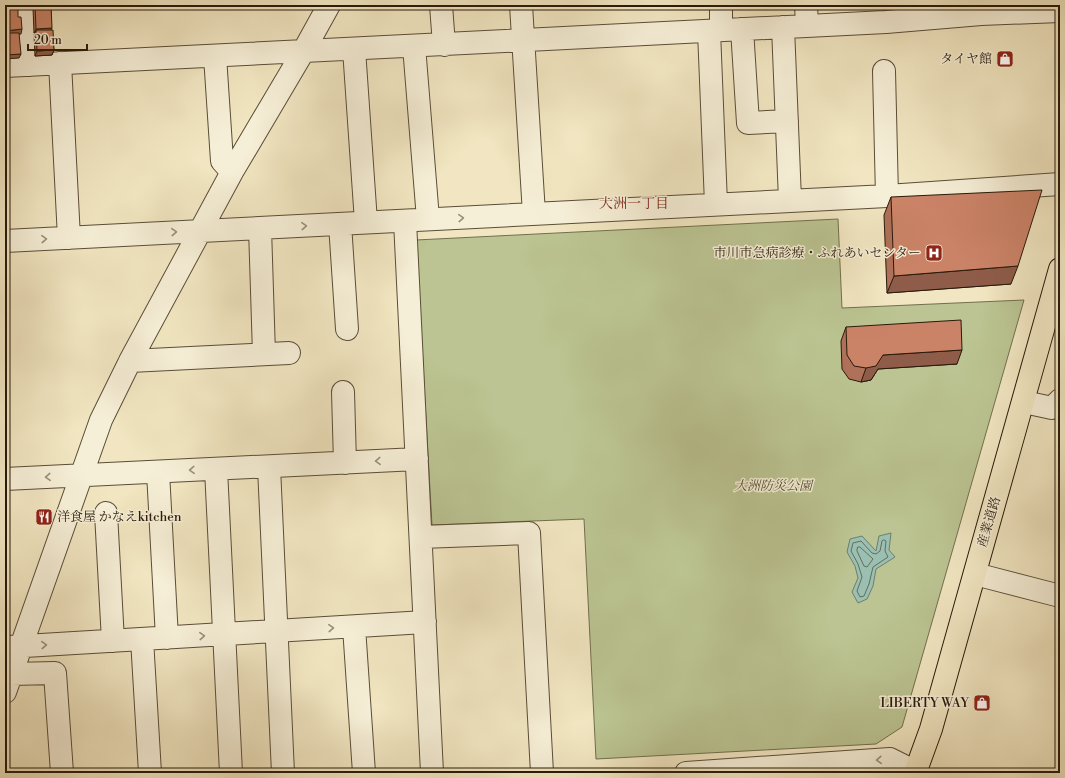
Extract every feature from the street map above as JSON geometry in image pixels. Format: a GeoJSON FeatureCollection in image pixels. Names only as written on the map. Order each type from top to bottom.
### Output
{"type":"FeatureCollection","features":[{"type":"Feature","properties":{"kind":"main road","name":"産業道路"},"geometry":{"type":"LineString","coordinates":[[915,772],[932,729],[1060,269]]}},
{"type":"Feature","properties":{"kind":"street"},"geometry":{"type":"LineString","coordinates":[[25,5],[17,66],[783,27],[806,15],[1049,9]]}},
{"type":"Feature","properties":{"kind":"street"},"geometry":{"type":"LineString","coordinates":[[62,773],[55,673],[8,683],[13,647],[82,476],[102,420],[130,361],[232,172],[329,5]]}},
{"type":"Feature","properties":{"kind":"street"},"geometry":{"type":"LineString","coordinates":[[441,5],[444,45]]}},
{"type":"Feature","properties":{"kind":"street"},"geometry":{"type":"LineString","coordinates":[[521,5],[534,214]]}},
{"type":"Feature","properties":{"kind":"street"},"geometry":{"type":"LineString","coordinates":[[721,5],[724,30],[748,123],[787,121]]}},
{"type":"Feature","properties":{"kind":"street"},"geometry":{"type":"LineString","coordinates":[[783,27],[790,200]]}},
{"type":"Feature","properties":{"kind":"street"},"geometry":{"type":"LineString","coordinates":[[716,204],[724,30]]}},
{"type":"Feature","properties":{"kind":"street"},"geometry":{"type":"LineString","coordinates":[[414,46],[428,219]]}},
{"type":"Feature","properties":{"kind":"street"},"geometry":{"type":"LineString","coordinates":[[354,49],[366,222]]}},
{"type":"Feature","properties":{"kind":"street"},"geometry":{"type":"LineString","coordinates":[[215,56],[222,161],[232,172]]}},
{"type":"Feature","properties":{"kind":"street"},"geometry":{"type":"LineString","coordinates":[[60,63],[69,238]]}},
{"type":"Feature","properties":{"kind":"street"},"geometry":{"type":"LineString","coordinates":[[884,71],[887,196]]}},
{"type":"Feature","properties":{"kind":"street"},"geometry":{"type":"LineString","coordinates":[[5,241],[887,196],[1060,184]]}},
{"type":"Feature","properties":{"kind":"street"},"geometry":{"type":"LineString","coordinates":[[405,221],[432,773]]}},
{"type":"Feature","properties":{"kind":"street"},"geometry":{"type":"LineString","coordinates":[[340,224],[347,329]]}},
{"type":"Feature","properties":{"kind":"street"},"geometry":{"type":"LineString","coordinates":[[260,228],[264,354]]}},
{"type":"Feature","properties":{"kind":"street"},"geometry":{"type":"LineString","coordinates":[[130,361],[289,352]]}},
{"type":"Feature","properties":{"kind":"street"},"geometry":{"type":"LineString","coordinates":[[343,392],[346,463]]}},
{"type":"Feature","properties":{"kind":"street"},"geometry":{"type":"LineString","coordinates":[[1024,402],[1052,408],[1060,400]]}},
{"type":"Feature","properties":{"kind":"street"},"geometry":{"type":"LineString","coordinates":[[5,479],[417,459]]}},
{"type":"Feature","properties":{"kind":"street"},"geometry":{"type":"LineString","coordinates":[[269,467],[283,773]]}},
{"type":"Feature","properties":{"kind":"street"},"geometry":{"type":"LineString","coordinates":[[216,469],[231,773]]}},
{"type":"Feature","properties":{"kind":"street"},"geometry":{"type":"LineString","coordinates":[[158,472],[167,638]]}},
{"type":"Feature","properties":{"kind":"street"},"geometry":{"type":"LineString","coordinates":[[106,513],[113,641]]}},
{"type":"Feature","properties":{"kind":"street"},"geometry":{"type":"LineString","coordinates":[[421,537],[529,533],[542,773]]}},
{"type":"Feature","properties":{"kind":"street"},"geometry":{"type":"LineString","coordinates":[[975,574],[1060,596]]}},
{"type":"Feature","properties":{"kind":"street"},"geometry":{"type":"LineString","coordinates":[[13,647],[425,622]]}},
{"type":"Feature","properties":{"kind":"street"},"geometry":{"type":"LineString","coordinates":[[354,627],[364,773]]}},
{"type":"Feature","properties":{"kind":"street"},"geometry":{"type":"LineString","coordinates":[[142,639],[150,773]]}},
{"type":"Feature","properties":{"kind":"street"},"geometry":{"type":"LineString","coordinates":[[686,773],[890,759],[915,772]]}},
{"type":"Feature","properties":{"kind":"green space","name":"大洲防災公園"},"geometry":{"type":"Polygon","coordinates":[[[838,219],[842,308],[1024,300],[902,727],[876,744],[596,759],[584,519],[432,525],[416,240],[838,219]]]}},
{"type":"Feature","properties":{"kind":"water"},"geometry":{"type":"Polygon","coordinates":[[[891,533],[889,550],[895,557],[876,569],[873,586],[867,599],[858,603],[852,592],[858,578],[855,566],[847,552],[850,539],[862,536],[876,551],[879,536],[891,533]]]}},
{"type":"Feature","properties":{"kind":"building"},"geometry":{"type":"Polygon","coordinates":[[[35,5],[51,5],[52,28],[36,29],[35,5]]]}},
{"type":"Feature","properties":{"kind":"building"},"geometry":{"type":"Polygon","coordinates":[[[18,7],[18,17],[21,17],[22,29],[5,31],[5,8],[18,7]]]}},
{"type":"Feature","properties":{"kind":"building"},"geometry":{"type":"Polygon","coordinates":[[[36,30],[53,30],[54,50],[37,51],[36,30]]]}},
{"type":"Feature","properties":{"kind":"building"},"geometry":{"type":"Polygon","coordinates":[[[5,33],[19,33],[21,54],[5,55],[5,33]]]}},
{"type":"Feature","properties":{"kind":"building"},"geometry":{"type":"Polygon","coordinates":[[[1042,190],[1018,266],[894,276],[891,197],[1042,190]]]}},
{"type":"Feature","properties":{"kind":"building"},"geometry":{"type":"Polygon","coordinates":[[[961,320],[962,350],[883,355],[876,366],[866,368],[854,366],[847,355],[846,327],[961,320]]]}},
{"type":"Feature","properties":{"kind":"place","name":"タイヤ館"},"geometry":{"type":"Point","coordinates":[1005,59]}},
{"type":"Feature","properties":{"kind":"place","name":"市川市急病診療・ふれあいセンター"},"geometry":{"type":"Point","coordinates":[934,253]}},
{"type":"Feature","properties":{"kind":"place","name":"洋食屋 かなえkitchen"},"geometry":{"type":"Point","coordinates":[44,517]}},
{"type":"Feature","properties":{"kind":"place","name":"LIBERTY WAY"},"geometry":{"type":"Point","coordinates":[982,703]}},
{"type":"Feature","properties":{"kind":"district","name":"大洲一丁目"},"geometry":{"type":"Point","coordinates":[634,204]}}]}
